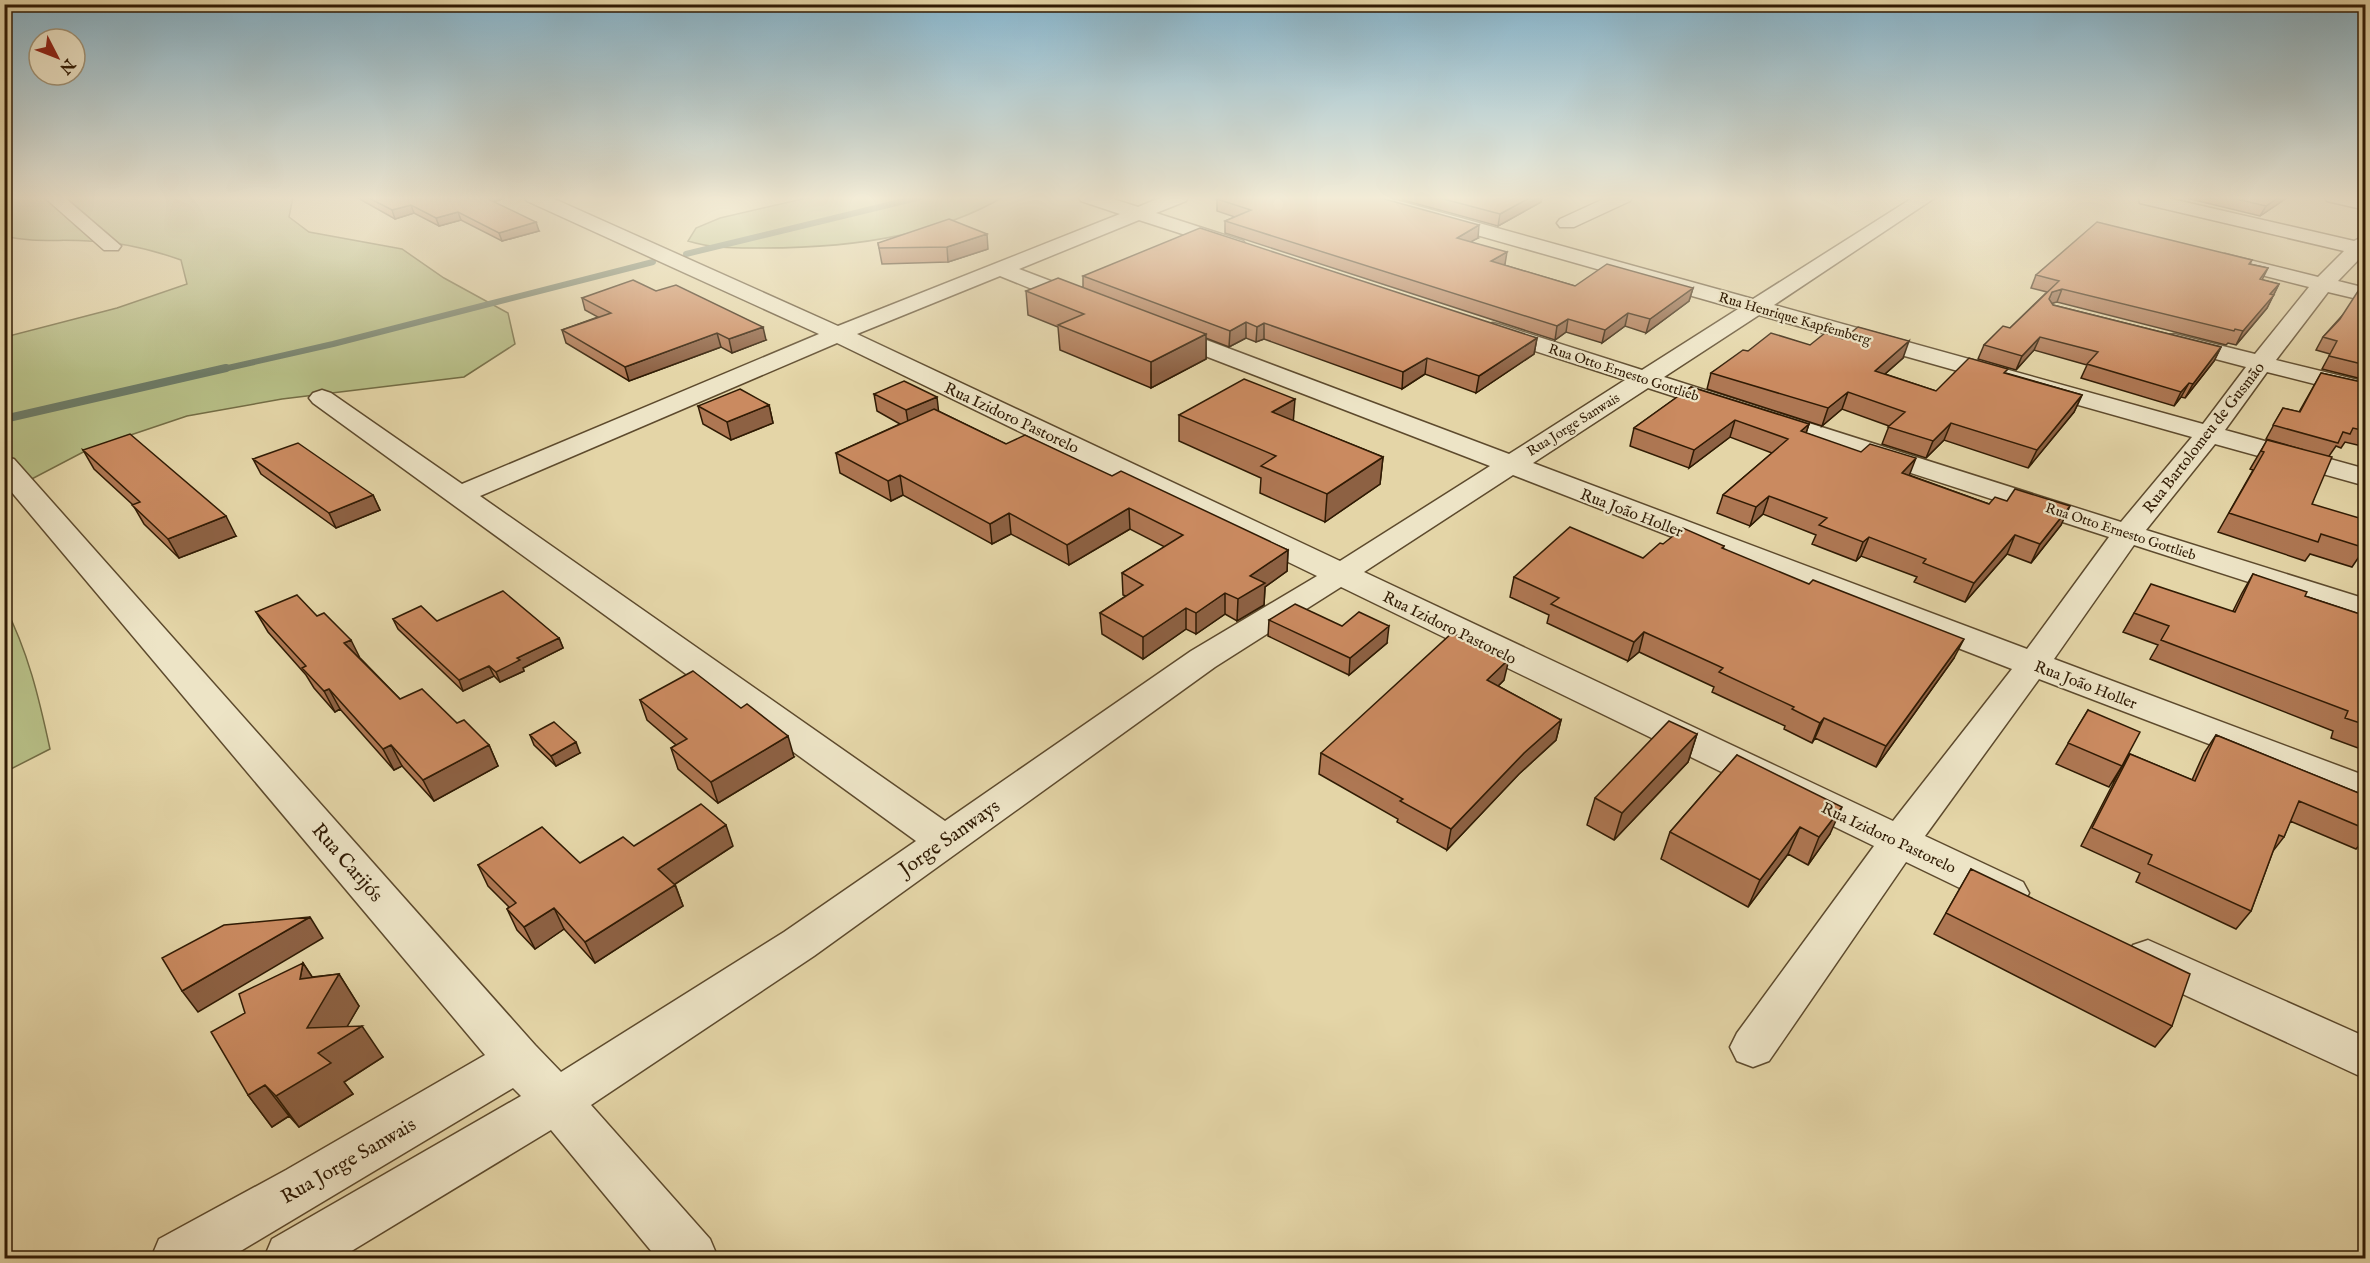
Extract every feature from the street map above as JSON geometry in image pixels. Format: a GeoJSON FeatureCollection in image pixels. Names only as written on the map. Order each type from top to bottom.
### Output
{"type":"FeatureCollection","features":[{"type":"Feature","properties":{"kind":"street","name":"Rua Izidoro Pastorelo"},"geometry":{"type":"LineString","coordinates":[[673,256],[2040,908]]}},
{"type":"Feature","properties":{"kind":"street"},"geometry":{"type":"LineString","coordinates":[[459,495],[838,334],[1032,256]]}},
{"type":"Feature","properties":{"kind":"street","name":"Rua Henrique Kapfemberg"},"geometry":{"type":"LineString","coordinates":[[1573,256],[2366,478]]}},
{"type":"Feature","properties":{"kind":"street","name":"Rua Jorge Sanwais"},"geometry":{"type":"LineString","coordinates":[[1341,574],[1838,256]]}},
{"type":"Feature","properties":{"kind":"street"},"geometry":{"type":"LineString","coordinates":[[2209,256],[2366,295]]}},
{"type":"Feature","properties":{"kind":"street","name":"Rua Bartolomeu de Gusmão"},"geometry":{"type":"LineString","coordinates":[[1753,1047],[1899,842],[2128,533],[2209,434],[2322,285],[2352,256]]}},
{"type":"Feature","properties":{"kind":"street"},"geometry":{"type":"LineString","coordinates":[[1000,269],[1110,312]]}},
{"type":"Feature","properties":{"kind":"street","name":"Rua João Holler"},"geometry":{"type":"LineString","coordinates":[[1143,324],[2366,791]]}},
{"type":"Feature","properties":{"kind":"street","name":"Rua Otto Ernesto Gottlieb"},"geometry":{"type":"LineString","coordinates":[[1476,324],[2366,610]]}},
{"type":"Feature","properties":{"kind":"street"},"geometry":{"type":"LineString","coordinates":[[2158,337],[2366,390]]}},
{"type":"Feature","properties":{"kind":"street"},"geometry":{"type":"LineString","coordinates":[[322,398],[944,840]]}},
{"type":"Feature","properties":{"kind":"street","name":"Rua Carijós"},"geometry":{"type":"LineString","coordinates":[[4,465],[518,1060],[558,1101],[691,1258]]}},
{"type":"Feature","properties":{"kind":"street","name":"Jorge Sanways"},"geometry":{"type":"LineString","coordinates":[[558,1101],[800,944],[1203,659],[1341,574]]}},
{"type":"Feature","properties":{"kind":"street"},"geometry":{"type":"LineString","coordinates":[[2116,943],[2366,1059]]}},
{"type":"Feature","properties":{"kind":"street","name":"Rua Jorge Sanwais"},"geometry":{"type":"LineString","coordinates":[[178,1258],[304,1187],[518,1060]]}},
{"type":"Feature","properties":{"kind":"street"},"geometry":{"type":"LineString","coordinates":[[291,1258],[558,1101]]}},
{"type":"Feature","properties":{"kind":"green space"},"geometry":{"type":"Polygon","coordinates":[[[168,256],[412,256],[444,278],[508,313],[515,344],[464,377],[282,399],[187,416],[89,449],[5,493],[5,337],[117,308],[187,284],[181,260],[168,256]]]}},
{"type":"Feature","properties":{"kind":"green space"},"geometry":{"type":"Polygon","coordinates":[[[4,605],[26,657],[50,749],[5,772],[4,605]]]}},
{"type":"Feature","properties":{"kind":"building"},"geometry":{"type":"Polygon","coordinates":[[[1132,256],[1286,256],[1537,338],[1479,376],[1427,358],[1403,372],[1264,323],[1257,327],[1246,322],[1230,331],[1083,276],[1132,256]]]}},
{"type":"Feature","properties":{"kind":"building"},"geometry":{"type":"Polygon","coordinates":[[[1335,256],[1500,256],[1491,261],[1575,286],[1607,264],[1693,288],[1650,319],[1628,313],[1605,330],[1568,319],[1557,326],[1335,256]]]}},
{"type":"Feature","properties":{"kind":"building"},"geometry":{"type":"Polygon","coordinates":[[[2058,256],[2235,256],[2252,260],[2249,264],[2268,268],[2260,279],[2279,284],[2270,294],[2274,295],[2243,331],[2235,329],[2234,331],[2062,289],[2052,292],[2049,299],[2053,305],[2221,347],[2193,384],[2189,383],[2181,392],[2087,364],[2098,352],[2040,337],[2022,356],[1984,345],[2003,326],[2010,328],[2059,281],[2036,275],[2058,256]]]}},
{"type":"Feature","properties":{"kind":"building"},"geometry":{"type":"Polygon","coordinates":[[[1058,278],[1206,334],[1151,362],[1058,325],[1084,314],[1026,291],[1058,278]]]}},
{"type":"Feature","properties":{"kind":"building"},"geometry":{"type":"Polygon","coordinates":[[[633,280],[656,291],[676,285],[763,327],[729,339],[717,333],[625,367],[562,330],[611,313],[582,298],[633,280]]]}},
{"type":"Feature","properties":{"kind":"building"},"geometry":{"type":"Polygon","coordinates":[[[2360,288],[2366,289],[2366,365],[2329,356],[2337,341],[2323,337],[2340,319],[2360,288]]]}},
{"type":"Feature","properties":{"kind":"building"},"geometry":{"type":"Polygon","coordinates":[[[1858,327],[1909,341],[1875,371],[1936,391],[1969,358],[2008,369],[2004,373],[2082,395],[2037,450],[1951,423],[1933,441],[1888,427],[1905,412],[1848,392],[1828,408],[1711,373],[1743,350],[1748,351],[1771,333],[1810,345],[1825,333],[1843,339],[1858,327]]]}},
{"type":"Feature","properties":{"kind":"building"},"geometry":{"type":"Polygon","coordinates":[[[2321,373],[2366,383],[2366,431],[2353,428],[2350,434],[2343,432],[2338,443],[2273,425],[2283,408],[2300,412],[2321,373]]]}},
{"type":"Feature","properties":{"kind":"building"},"geometry":{"type":"Polygon","coordinates":[[[1244,379],[1295,399],[1272,412],[1383,457],[1327,494],[1261,466],[1276,456],[1179,415],[1244,379]]]}},
{"type":"Feature","properties":{"kind":"building"},"geometry":{"type":"Polygon","coordinates":[[[904,381],[937,397],[906,410],[874,394],[904,381]]]}},
{"type":"Feature","properties":{"kind":"building"},"geometry":{"type":"Polygon","coordinates":[[[1691,387],[1809,424],[1801,431],[1861,452],[1870,444],[1916,458],[1902,473],[1989,504],[1995,497],[2007,501],[2015,489],[2070,506],[2040,544],[2015,535],[1974,583],[1923,563],[1926,559],[1869,537],[1863,542],[1819,525],[1827,518],[1769,496],[1756,507],[1723,495],[1788,439],[1735,420],[1694,450],[1634,428],[1691,387]]]}},
{"type":"Feature","properties":{"kind":"building"},"geometry":{"type":"Polygon","coordinates":[[[740,389],[769,405],[727,422],[698,406],[740,389]]]}},
{"type":"Feature","properties":{"kind":"building"},"geometry":{"type":"Polygon","coordinates":[[[934,409],[1006,444],[1025,435],[1112,476],[1121,471],[1288,550],[1250,576],[1265,583],[1238,599],[1225,593],[1196,613],[1186,608],[1143,637],[1100,613],[1143,585],[1122,573],[1183,535],[1129,508],[1067,545],[1009,513],[990,524],[900,475],[888,481],[836,453],[934,409]]]}},
{"type":"Feature","properties":{"kind":"building"},"geometry":{"type":"Polygon","coordinates":[[[130,434],[226,516],[168,539],[132,505],[140,502],[83,450],[130,434]]]}},
{"type":"Feature","properties":{"kind":"building"},"geometry":{"type":"Polygon","coordinates":[[[2267,440],[2332,457],[2312,504],[2366,520],[2365,548],[2321,534],[2318,542],[2229,513],[2264,452],[2261,451],[2267,440]]]}},
{"type":"Feature","properties":{"kind":"building"},"geometry":{"type":"Polygon","coordinates":[[[298,443],[373,495],[329,513],[253,459],[298,443]]]}},
{"type":"Feature","properties":{"kind":"building"},"geometry":{"type":"Polygon","coordinates":[[[1570,527],[1643,558],[1683,528],[1724,546],[1722,548],[1809,584],[1813,580],[1964,639],[1886,746],[1824,718],[1820,723],[1792,709],[1794,707],[1719,672],[1723,668],[1644,632],[1634,642],[1551,604],[1559,598],[1514,577],[1570,527]]]}},
{"type":"Feature","properties":{"kind":"building"},"geometry":{"type":"Polygon","coordinates":[[[2253,574],[2307,592],[2305,596],[2366,616],[2366,725],[2345,718],[2348,711],[2161,640],[2169,626],[2134,613],[2151,584],[2235,612],[2253,574]]]}},
{"type":"Feature","properties":{"kind":"building"},"geometry":{"type":"Polygon","coordinates":[[[503,591],[559,638],[517,658],[520,660],[496,672],[489,666],[459,680],[393,619],[421,606],[437,621],[503,591]]]}},
{"type":"Feature","properties":{"kind":"building"},"geometry":{"type":"Polygon","coordinates":[[[297,595],[317,616],[324,613],[351,640],[344,643],[400,699],[422,689],[457,723],[464,720],[489,745],[423,780],[391,745],[383,749],[329,689],[324,691],[302,668],[306,666],[256,612],[297,595]]]}},
{"type":"Feature","properties":{"kind":"building"},"geometry":{"type":"Polygon","coordinates":[[[1295,604],[1342,626],[1359,612],[1389,626],[1350,658],[1269,620],[1295,604]]]}},
{"type":"Feature","properties":{"kind":"building"},"geometry":{"type":"Polygon","coordinates":[[[1452,633],[1509,659],[1487,680],[1561,720],[1524,753],[1451,829],[1321,753],[1452,633]]]}},
{"type":"Feature","properties":{"kind":"building"},"geometry":{"type":"Polygon","coordinates":[[[693,671],[741,708],[747,704],[788,736],[711,782],[671,748],[687,739],[640,700],[693,671]]]}},
{"type":"Feature","properties":{"kind":"building"},"geometry":{"type":"Polygon","coordinates":[[[2088,710],[2140,732],[2122,766],[2068,743],[2088,710]]]}},
{"type":"Feature","properties":{"kind":"building"},"geometry":{"type":"Polygon","coordinates":[[[1669,721],[1697,734],[1622,813],[1595,798],[1669,721]]]}},
{"type":"Feature","properties":{"kind":"building"},"geometry":{"type":"Polygon","coordinates":[[[554,722],[576,742],[551,756],[530,735],[554,722]]]}},
{"type":"Feature","properties":{"kind":"building"},"geometry":{"type":"Polygon","coordinates":[[[2216,735],[2366,796],[2366,829],[2299,801],[2284,837],[2279,835],[2251,911],[2148,864],[2152,855],[2092,828],[2130,754],[2195,781],[2216,735]]]}},
{"type":"Feature","properties":{"kind":"building"},"geometry":{"type":"Polygon","coordinates":[[[1737,755],[1842,807],[1819,837],[1800,827],[1760,880],[1670,832],[1737,755]]]}},
{"type":"Feature","properties":{"kind":"building"},"geometry":{"type":"Polygon","coordinates":[[[701,804],[726,825],[658,869],[675,885],[585,942],[554,908],[524,927],[507,909],[516,903],[478,865],[542,827],[580,863],[623,837],[634,846],[701,804]]]}},
{"type":"Feature","properties":{"kind":"building"},"geometry":{"type":"Polygon","coordinates":[[[1971,869],[2190,974],[2172,1026],[1946,913],[1971,869]]]}},
{"type":"Feature","properties":{"kind":"building"},"geometry":{"type":"Polygon","coordinates":[[[310,917],[182,991],[162,958],[224,925],[310,917]]]}},
{"type":"Feature","properties":{"kind":"building"},"geometry":{"type":"Polygon","coordinates":[[[303,963],[300,979],[339,974],[307,1028],[362,1026],[318,1053],[331,1063],[276,1096],[265,1085],[248,1095],[211,1032],[245,1013],[239,994],[303,963]]]}},
{"type":"Feature","properties":{"kind":"waterway"},"geometry":{"type":"LineString","coordinates":[[219,370],[333,344],[653,262]]}},
{"type":"Feature","properties":{"kind":"waterway"},"geometry":{"type":"LineString","coordinates":[[4,419],[226,368]]}}]}
